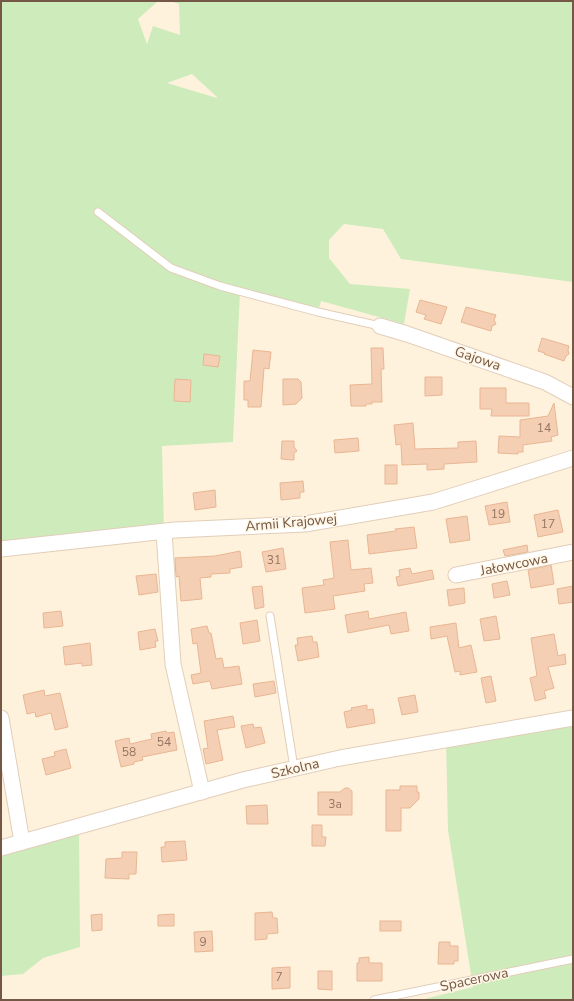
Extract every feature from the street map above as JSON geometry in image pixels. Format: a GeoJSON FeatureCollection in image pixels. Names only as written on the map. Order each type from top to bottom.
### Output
{"type":"FeatureCollection","features":[{"type":"Feature","properties":{"kind":"street","name":"Gajowa"},"geometry":{"type":"LineString","coordinates":[[380,326],[545,382],[573,397]]}},
{"type":"Feature","properties":{"kind":"street","name":"Armii Krajowej"},"geometry":{"type":"LineString","coordinates":[[1,549],[164,532],[305,524],[433,502],[573,458]]}},
{"type":"Feature","properties":{"kind":"street"},"geometry":{"type":"LineString","coordinates":[[164,532],[173,664],[202,792]]}},
{"type":"Feature","properties":{"kind":"street","name":"Jałowcowa"},"geometry":{"type":"LineString","coordinates":[[456,575],[573,552]]}},
{"type":"Feature","properties":{"kind":"street"},"geometry":{"type":"LineString","coordinates":[[1,718],[22,842]]}},
{"type":"Feature","properties":{"kind":"street","name":"Szkolna"},"geometry":{"type":"LineString","coordinates":[[1,848],[243,780],[294,768],[340,758],[573,718]]}},
{"type":"Feature","properties":{"kind":"lane"},"geometry":{"type":"LineString","coordinates":[[98,212],[171,268],[220,286],[318,312],[380,326]]}},
{"type":"Feature","properties":{"kind":"lane"},"geometry":{"type":"LineString","coordinates":[[270,616],[294,768]]}},
{"type":"Feature","properties":{"kind":"lane","name":"Spacerowa"},"geometry":{"type":"LineString","coordinates":[[374,1000],[573,959]]}},
{"type":"Feature","properties":{"kind":"green space"},"geometry":{"type":"Polygon","coordinates":[[[1,1],[158,1],[138,19],[147,44],[153,26],[180,35],[179,4],[170,1],[573,1],[573,282],[401,259],[383,229],[344,224],[329,240],[329,258],[350,284],[410,289],[404,324],[321,301],[318,312],[240,292],[233,442],[162,446],[164,532],[1,549],[1,1]],[[192,74],[167,83],[217,98],[192,74]]]}},
{"type":"Feature","properties":{"kind":"green space"},"geometry":{"type":"Polygon","coordinates":[[[573,718],[573,1000],[420,1000],[473,987],[448,830],[446,740],[573,718]]]}},
{"type":"Feature","properties":{"kind":"green space"},"geometry":{"type":"Polygon","coordinates":[[[79,826],[80,947],[43,958],[23,974],[1,976],[1,848],[79,826]]]}},
{"type":"Feature","properties":{"kind":"building"},"geometry":{"type":"Polygon","coordinates":[[[420,300],[447,307],[441,324],[424,319],[426,315],[416,312],[420,300]]]}},
{"type":"Feature","properties":{"kind":"building"},"geometry":{"type":"Polygon","coordinates":[[[466,307],[496,315],[494,320],[496,324],[492,326],[491,331],[461,322],[466,307]]]}},
{"type":"Feature","properties":{"kind":"building"},"geometry":{"type":"Polygon","coordinates":[[[542,338],[569,346],[569,354],[566,356],[564,361],[538,351],[542,338]]]}},
{"type":"Feature","properties":{"kind":"building"},"geometry":{"type":"Polygon","coordinates":[[[371,348],[383,348],[384,369],[381,369],[382,402],[372,402],[372,404],[366,404],[366,406],[351,406],[350,385],[372,384],[371,348]]]}},
{"type":"Feature","properties":{"kind":"building"},"geometry":{"type":"Polygon","coordinates":[[[253,350],[271,352],[269,369],[264,368],[261,407],[248,407],[248,400],[244,400],[244,381],[250,381],[253,350]]]}},
{"type":"Feature","properties":{"kind":"building"},"geometry":{"type":"Polygon","coordinates":[[[204,354],[220,356],[218,367],[203,365],[204,354]]]}},
{"type":"Feature","properties":{"kind":"building"},"geometry":{"type":"Polygon","coordinates":[[[425,377],[442,377],[442,395],[425,396],[425,377]]]}},
{"type":"Feature","properties":{"kind":"building"},"geometry":{"type":"Polygon","coordinates":[[[175,379],[191,380],[190,402],[174,401],[175,379]]]}},
{"type":"Feature","properties":{"kind":"building"},"geometry":{"type":"Polygon","coordinates":[[[283,379],[298,379],[301,382],[302,398],[296,404],[283,405],[283,379]]]}},
{"type":"Feature","properties":{"kind":"building"},"geometry":{"type":"Polygon","coordinates":[[[480,388],[506,388],[506,403],[529,403],[529,416],[491,416],[492,409],[480,409],[480,388]]]}},
{"type":"Feature","properties":{"kind":"building"},"geometry":{"type":"Polygon","coordinates":[[[554,403],[558,435],[551,437],[552,441],[523,445],[523,452],[518,452],[518,454],[498,453],[499,436],[520,437],[520,420],[548,416],[554,403]]]}},
{"type":"Feature","properties":{"kind":"building"},"geometry":{"type":"Polygon","coordinates":[[[413,423],[415,449],[458,448],[458,442],[476,441],[477,462],[444,464],[444,469],[427,470],[427,464],[402,465],[401,444],[396,445],[394,425],[413,423]]]}},
{"type":"Feature","properties":{"kind":"building"},"geometry":{"type":"Polygon","coordinates":[[[358,438],[359,451],[335,453],[334,440],[358,438]]]}},
{"type":"Feature","properties":{"kind":"building"},"geometry":{"type":"Polygon","coordinates":[[[282,441],[294,441],[294,447],[297,451],[294,453],[294,460],[281,459],[282,441]]]}},
{"type":"Feature","properties":{"kind":"building"},"geometry":{"type":"Polygon","coordinates":[[[385,465],[397,465],[397,484],[385,484],[385,465]]]}},
{"type":"Feature","properties":{"kind":"building"},"geometry":{"type":"Polygon","coordinates":[[[303,481],[304,492],[300,492],[300,498],[281,500],[280,483],[303,481]]]}},
{"type":"Feature","properties":{"kind":"building"},"geometry":{"type":"Polygon","coordinates":[[[215,490],[216,507],[195,510],[193,493],[215,490]]]}},
{"type":"Feature","properties":{"kind":"building"},"geometry":{"type":"Polygon","coordinates":[[[507,502],[510,522],[489,525],[485,506],[507,502]]]}},
{"type":"Feature","properties":{"kind":"building"},"geometry":{"type":"Polygon","coordinates":[[[558,510],[563,532],[538,537],[534,515],[558,510]]]}},
{"type":"Feature","properties":{"kind":"building"},"geometry":{"type":"Polygon","coordinates":[[[467,516],[470,540],[450,543],[446,519],[467,516]]]}},
{"type":"Feature","properties":{"kind":"building"},"geometry":{"type":"Polygon","coordinates":[[[414,527],[417,548],[369,554],[367,535],[396,531],[395,529],[414,527]]]}},
{"type":"Feature","properties":{"kind":"building"},"geometry":{"type":"Polygon","coordinates":[[[348,540],[351,570],[371,568],[373,583],[364,584],[365,591],[333,596],[335,609],[305,613],[302,588],[324,585],[323,580],[334,578],[330,542],[348,540]]]}},
{"type":"Feature","properties":{"kind":"building"},"geometry":{"type":"Polygon","coordinates":[[[527,545],[528,552],[505,556],[503,550],[527,545]]]}},
{"type":"Feature","properties":{"kind":"building"},"geometry":{"type":"Polygon","coordinates":[[[283,548],[286,569],[266,572],[262,552],[283,548]]]}},
{"type":"Feature","properties":{"kind":"building"},"geometry":{"type":"Polygon","coordinates":[[[240,551],[242,567],[230,569],[230,573],[211,574],[211,577],[200,578],[202,599],[181,601],[179,576],[176,577],[175,558],[215,556],[240,551]]]}},
{"type":"Feature","properties":{"kind":"building"},"geometry":{"type":"Polygon","coordinates":[[[551,565],[554,584],[531,588],[528,570],[551,565]]]}},
{"type":"Feature","properties":{"kind":"building"},"geometry":{"type":"Polygon","coordinates":[[[410,568],[412,574],[432,570],[434,579],[398,586],[396,577],[400,576],[399,570],[410,568]]]}},
{"type":"Feature","properties":{"kind":"building"},"geometry":{"type":"Polygon","coordinates":[[[156,574],[158,592],[139,595],[136,576],[156,574]]]}},
{"type":"Feature","properties":{"kind":"building"},"geometry":{"type":"Polygon","coordinates":[[[507,581],[510,595],[494,598],[492,584],[507,581]]]}},
{"type":"Feature","properties":{"kind":"building"},"geometry":{"type":"Polygon","coordinates":[[[262,586],[264,607],[255,609],[252,587],[262,586]]]}},
{"type":"Feature","properties":{"kind":"building"},"geometry":{"type":"Polygon","coordinates":[[[573,586],[573,602],[559,604],[557,589],[573,586]]]}},
{"type":"Feature","properties":{"kind":"building"},"geometry":{"type":"Polygon","coordinates":[[[464,588],[465,603],[449,606],[447,590],[464,588]]]}},
{"type":"Feature","properties":{"kind":"building"},"geometry":{"type":"Polygon","coordinates":[[[61,611],[63,626],[44,628],[43,613],[61,611]]]}},
{"type":"Feature","properties":{"kind":"building"},"geometry":{"type":"Polygon","coordinates":[[[368,611],[369,619],[406,612],[409,631],[391,634],[389,625],[348,633],[345,615],[368,611]]]}},
{"type":"Feature","properties":{"kind":"building"},"geometry":{"type":"Polygon","coordinates":[[[496,616],[500,639],[484,641],[480,619],[496,616]]]}},
{"type":"Feature","properties":{"kind":"building"},"geometry":{"type":"Polygon","coordinates":[[[257,620],[260,641],[243,644],[240,623],[257,620]]]}},
{"type":"Feature","properties":{"kind":"building"},"geometry":{"type":"Polygon","coordinates":[[[456,623],[459,648],[471,645],[477,672],[460,675],[460,671],[455,672],[447,636],[431,639],[430,627],[456,623]]]}},
{"type":"Feature","properties":{"kind":"building"},"geometry":{"type":"Polygon","coordinates":[[[207,626],[209,633],[211,633],[216,659],[222,658],[224,668],[239,666],[242,684],[212,689],[210,681],[193,684],[191,675],[201,673],[197,643],[193,644],[191,629],[207,626]]]}},
{"type":"Feature","properties":{"kind":"building"},"geometry":{"type":"Polygon","coordinates":[[[155,629],[158,641],[155,641],[156,647],[140,650],[138,632],[155,629]]]}},
{"type":"Feature","properties":{"kind":"building"},"geometry":{"type":"Polygon","coordinates":[[[554,634],[558,656],[565,654],[566,664],[548,667],[554,688],[544,691],[546,698],[535,701],[530,678],[537,676],[531,638],[554,634]]]}},
{"type":"Feature","properties":{"kind":"building"},"geometry":{"type":"Polygon","coordinates":[[[312,636],[313,642],[317,642],[319,657],[298,661],[295,645],[298,645],[297,638],[312,636]]]}},
{"type":"Feature","properties":{"kind":"building"},"geometry":{"type":"Polygon","coordinates":[[[90,643],[92,665],[82,666],[82,663],[65,665],[63,647],[90,643]]]}},
{"type":"Feature","properties":{"kind":"building"},"geometry":{"type":"Polygon","coordinates":[[[491,676],[496,701],[486,703],[481,678],[491,676]]]}},
{"type":"Feature","properties":{"kind":"building"},"geometry":{"type":"Polygon","coordinates":[[[274,681],[276,693],[255,697],[253,684],[274,681]]]}},
{"type":"Feature","properties":{"kind":"building"},"geometry":{"type":"Polygon","coordinates":[[[44,690],[45,696],[60,693],[68,727],[55,730],[51,713],[36,717],[35,712],[27,714],[23,695],[44,690]]]}},
{"type":"Feature","properties":{"kind":"building"},"geometry":{"type":"Polygon","coordinates":[[[415,695],[418,712],[402,715],[398,698],[415,695]]]}},
{"type":"Feature","properties":{"kind":"building"},"geometry":{"type":"Polygon","coordinates":[[[367,705],[367,710],[373,709],[375,723],[347,728],[344,712],[352,710],[351,708],[367,705]]]}},
{"type":"Feature","properties":{"kind":"building"},"geometry":{"type":"Polygon","coordinates":[[[233,716],[235,727],[217,730],[223,760],[206,764],[203,749],[208,748],[204,721],[233,716]]]}},
{"type":"Feature","properties":{"kind":"building"},"geometry":{"type":"Polygon","coordinates":[[[253,724],[254,728],[261,727],[265,743],[246,748],[241,726],[253,724]]]}},
{"type":"Feature","properties":{"kind":"building"},"geometry":{"type":"Polygon","coordinates":[[[166,731],[167,733],[174,732],[177,750],[142,757],[143,760],[121,767],[115,741],[129,738],[130,744],[152,739],[151,734],[166,731]]]}},
{"type":"Feature","properties":{"kind":"building"},"geometry":{"type":"Polygon","coordinates":[[[66,749],[71,768],[46,775],[42,759],[55,756],[54,752],[66,749]]]}},
{"type":"Feature","properties":{"kind":"building"},"geometry":{"type":"Polygon","coordinates":[[[400,786],[417,786],[419,799],[410,808],[401,808],[401,831],[386,831],[386,790],[400,790],[400,786]]]}},
{"type":"Feature","properties":{"kind":"building"},"geometry":{"type":"Polygon","coordinates":[[[345,788],[352,791],[352,815],[318,815],[318,792],[340,792],[345,788]]]}},
{"type":"Feature","properties":{"kind":"building"},"geometry":{"type":"Polygon","coordinates":[[[267,805],[268,824],[247,824],[246,806],[267,805]]]}},
{"type":"Feature","properties":{"kind":"building"},"geometry":{"type":"Polygon","coordinates":[[[312,825],[322,825],[322,837],[326,837],[325,846],[312,846],[312,825]]]}},
{"type":"Feature","properties":{"kind":"building"},"geometry":{"type":"Polygon","coordinates":[[[185,841],[187,860],[162,862],[161,847],[165,847],[165,842],[185,841]]]}},
{"type":"Feature","properties":{"kind":"building"},"geometry":{"type":"Polygon","coordinates":[[[122,852],[137,852],[136,874],[129,874],[129,879],[105,878],[106,859],[122,858],[122,852]]]}},
{"type":"Feature","properties":{"kind":"building"},"geometry":{"type":"Polygon","coordinates":[[[272,912],[273,918],[277,918],[278,933],[267,934],[267,939],[255,940],[255,913],[272,912]]]}},
{"type":"Feature","properties":{"kind":"building"},"geometry":{"type":"Polygon","coordinates":[[[102,914],[102,930],[92,931],[91,915],[102,914]]]}},
{"type":"Feature","properties":{"kind":"building"},"geometry":{"type":"Polygon","coordinates":[[[174,914],[174,926],[158,926],[158,915],[174,914]]]}},
{"type":"Feature","properties":{"kind":"building"},"geometry":{"type":"Polygon","coordinates":[[[380,921],[401,921],[401,931],[380,931],[380,921]]]}},
{"type":"Feature","properties":{"kind":"building"},"geometry":{"type":"Polygon","coordinates":[[[212,931],[213,951],[195,952],[194,932],[212,931]]]}},
{"type":"Feature","properties":{"kind":"building"},"geometry":{"type":"Polygon","coordinates":[[[439,942],[450,942],[450,946],[458,946],[458,961],[454,961],[454,964],[438,964],[439,942]]]}},
{"type":"Feature","properties":{"kind":"building"},"geometry":{"type":"Polygon","coordinates":[[[369,957],[369,963],[382,963],[382,981],[357,981],[357,963],[359,963],[359,958],[369,957]]]}},
{"type":"Feature","properties":{"kind":"building"},"geometry":{"type":"Polygon","coordinates":[[[290,967],[290,988],[272,989],[272,968],[290,967]]]}},
{"type":"Feature","properties":{"kind":"building"},"geometry":{"type":"Polygon","coordinates":[[[318,971],[332,971],[332,990],[318,989],[318,971]]]}}]}
